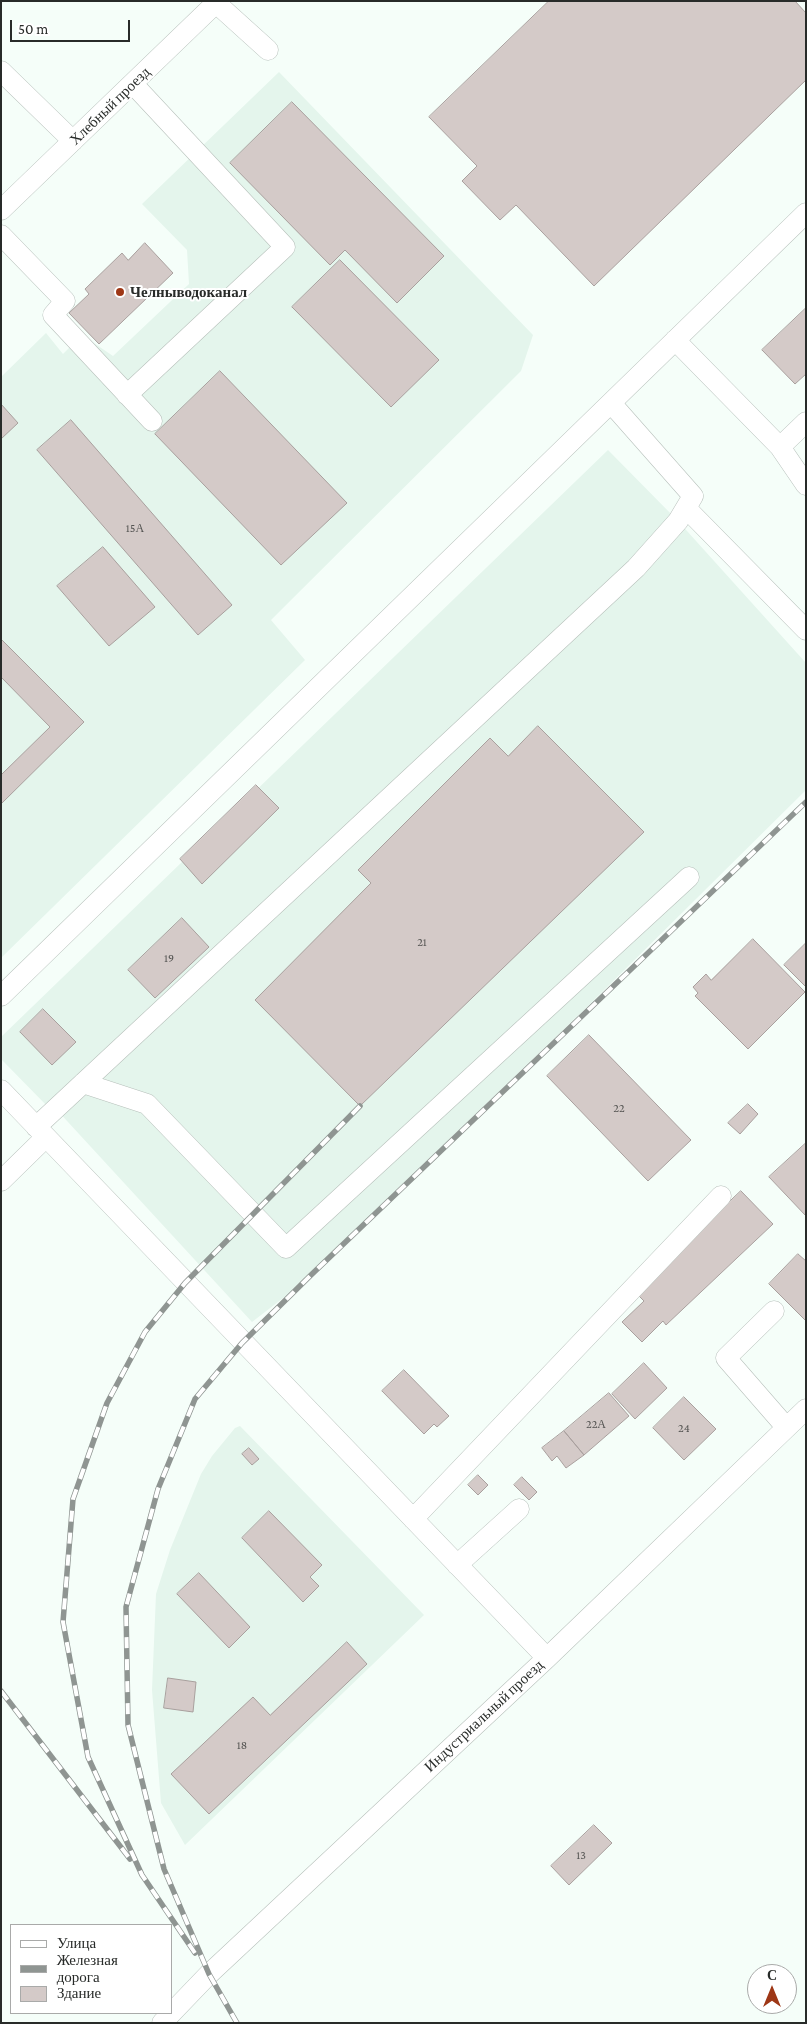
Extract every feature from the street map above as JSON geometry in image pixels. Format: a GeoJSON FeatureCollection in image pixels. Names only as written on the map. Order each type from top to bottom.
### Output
{"type":"FeatureCollection","features":[{"type":"Feature","properties":{"kind":"street"},"geometry":{"type":"LineString","coordinates":[[217,2],[268,50]]}},
{"type":"Feature","properties":{"kind":"street","name":"Хлебный проезд"},"geometry":{"type":"LineString","coordinates":[[1,210],[217,2]]}},
{"type":"Feature","properties":{"kind":"street"},"geometry":{"type":"LineString","coordinates":[[1,71],[74,141]]}},
{"type":"Feature","properties":{"kind":"street"},"geometry":{"type":"LineString","coordinates":[[127,395],[285,247],[133,84]]}},
{"type":"Feature","properties":{"kind":"street"},"geometry":{"type":"LineString","coordinates":[[1,996],[806,213]]}},
{"type":"Feature","properties":{"kind":"street"},"geometry":{"type":"LineString","coordinates":[[1,235],[64,301],[53,315],[152,421]]}},
{"type":"Feature","properties":{"kind":"street"},"geometry":{"type":"LineString","coordinates":[[675,340],[780,447],[806,485]]}},
{"type":"Feature","properties":{"kind":"street"},"geometry":{"type":"LineString","coordinates":[[1,1180],[83,1083],[636,568],[678,521],[693,496],[611,403]]}},
{"type":"Feature","properties":{"kind":"street"},"geometry":{"type":"LineString","coordinates":[[780,447],[806,422]]}},
{"type":"Feature","properties":{"kind":"street"},"geometry":{"type":"LineString","coordinates":[[686,508],[806,630]]}},
{"type":"Feature","properties":{"kind":"street"},"geometry":{"type":"LineString","coordinates":[[83,1083],[147,1104],[286,1248],[689,877]]}},
{"type":"Feature","properties":{"kind":"street"},"geometry":{"type":"LineString","coordinates":[[4,1098],[41,1132],[546,1658]]}},
{"type":"Feature","properties":{"kind":"street"},"geometry":{"type":"LineString","coordinates":[[413,1519],[721,1196]]}},
{"type":"Feature","properties":{"kind":"street"},"geometry":{"type":"LineString","coordinates":[[774,1311],[726,1358],[786,1427]]}},
{"type":"Feature","properties":{"kind":"street","name":"Индустриальный проезд"},"geometry":{"type":"LineString","coordinates":[[172,2013],[209,1974],[546,1658],[806,1409]]}},
{"type":"Feature","properties":{"kind":"street"},"geometry":{"type":"LineString","coordinates":[[457,1565],[519,1509]]}},
{"type":"Feature","properties":{"kind":"shaded area"},"geometry":{"type":"Polygon","coordinates":[[[279,72],[533,335],[521,371],[271,620],[305,660],[1,958],[1,377],[46,333],[63,354],[82,335],[113,356],[189,284],[187,250],[142,204],[279,72]]]}},
{"type":"Feature","properties":{"kind":"shaded area"},"geometry":{"type":"Polygon","coordinates":[[[608,450],[678,521],[806,663],[806,790],[587,1007],[287,1295],[252,1322],[56,1109],[50,1109],[1,1059],[1,1037],[608,450]]]}},
{"type":"Feature","properties":{"kind":"shaded area"},"geometry":{"type":"Polygon","coordinates":[[[240,1426],[424,1615],[185,1845],[161,1803],[152,1690],[156,1594],[170,1550],[201,1474],[212,1456],[235,1428],[240,1426]]]}},
{"type":"Feature","properties":{"kind":"building"},"geometry":{"type":"Polygon","coordinates":[[[549,1],[795,1],[806,13],[806,80],[594,286],[516,205],[500,220],[462,181],[477,166],[429,117],[549,1]]]}},
{"type":"Feature","properties":{"kind":"building"},"geometry":{"type":"Polygon","coordinates":[[[292,102],[444,256],[397,303],[345,250],[330,265],[230,163],[292,102]]]}},
{"type":"Feature","properties":{"kind":"building","name":"Челныводоканал"},"geometry":{"type":"Polygon","coordinates":[[[145,243],[173,273],[99,344],[69,313],[89,294],[85,289],[122,253],[128,260],[145,243]]]}},
{"type":"Feature","properties":{"kind":"building"},"geometry":{"type":"Polygon","coordinates":[[[340,260],[439,360],[391,407],[292,307],[340,260]]]}},
{"type":"Feature","properties":{"kind":"building"},"geometry":{"type":"Polygon","coordinates":[[[806,308],[806,374],[795,384],[762,350],[806,308]]]}},
{"type":"Feature","properties":{"kind":"building"},"geometry":{"type":"Polygon","coordinates":[[[220,371],[347,503],[281,565],[155,434],[220,371]]]}},
{"type":"Feature","properties":{"kind":"building"},"geometry":{"type":"Polygon","coordinates":[[[1,404],[18,423],[1,439],[1,404]]]}},
{"type":"Feature","properties":{"kind":"building"},"geometry":{"type":"Polygon","coordinates":[[[71,420],[232,605],[198,635],[37,450],[71,420]]]}},
{"type":"Feature","properties":{"kind":"building"},"geometry":{"type":"Polygon","coordinates":[[[103,547],[155,607],[109,646],[57,586],[103,547]]]}},
{"type":"Feature","properties":{"kind":"building"},"geometry":{"type":"Polygon","coordinates":[[[1,639],[84,722],[1,804],[1,639]]]}},
{"type":"Feature","properties":{"kind":"building"},"geometry":{"type":"Polygon","coordinates":[[[1,677],[50,727],[1,775],[1,677]]]}},
{"type":"Feature","properties":{"kind":"building"},"geometry":{"type":"Polygon","coordinates":[[[538,726],[644,832],[360,1106],[255,1000],[371,883],[358,870],[490,738],[508,756],[538,726]]]}},
{"type":"Feature","properties":{"kind":"building"},"geometry":{"type":"Polygon","coordinates":[[[256,785],[279,808],[202,884],[180,859],[256,785]]]}},
{"type":"Feature","properties":{"kind":"building"},"geometry":{"type":"Polygon","coordinates":[[[182,918],[209,947],[155,998],[128,970],[182,918]]]}},
{"type":"Feature","properties":{"kind":"building"},"geometry":{"type":"Polygon","coordinates":[[[753,939],[805,992],[748,1049],[695,996],[698,993],[693,987],[706,974],[711,980],[753,939]]]}},
{"type":"Feature","properties":{"kind":"building"},"geometry":{"type":"Polygon","coordinates":[[[806,943],[806,987],[784,965],[806,943]]]}},
{"type":"Feature","properties":{"kind":"building"},"geometry":{"type":"Polygon","coordinates":[[[43,1009],[76,1042],[52,1065],[20,1032],[43,1009]]]}},
{"type":"Feature","properties":{"kind":"building"},"geometry":{"type":"Polygon","coordinates":[[[589,1035],[691,1140],[648,1181],[547,1076],[589,1035]]]}},
{"type":"Feature","properties":{"kind":"building"},"geometry":{"type":"Polygon","coordinates":[[[748,1104],[758,1114],[740,1134],[728,1123],[748,1104]]]}},
{"type":"Feature","properties":{"kind":"building"},"geometry":{"type":"Polygon","coordinates":[[[806,1143],[806,1216],[769,1177],[806,1143]]]}},
{"type":"Feature","properties":{"kind":"building"},"geometry":{"type":"Polygon","coordinates":[[[741,1191],[773,1224],[666,1325],[663,1321],[642,1342],[622,1322],[644,1301],[635,1292],[741,1191]]]}},
{"type":"Feature","properties":{"kind":"building"},"geometry":{"type":"Polygon","coordinates":[[[798,1254],[806,1261],[806,1321],[769,1284],[798,1254]]]}},
{"type":"Feature","properties":{"kind":"building"},"geometry":{"type":"Polygon","coordinates":[[[644,1363],[667,1388],[635,1419],[612,1394],[644,1363]]]}},
{"type":"Feature","properties":{"kind":"building"},"geometry":{"type":"Polygon","coordinates":[[[404,1370],[449,1416],[437,1427],[434,1424],[424,1434],[382,1391],[404,1370]]]}},
{"type":"Feature","properties":{"kind":"building"},"geometry":{"type":"Polygon","coordinates":[[[609,1393],[629,1416],[584,1455],[564,1431],[609,1393]]]}},
{"type":"Feature","properties":{"kind":"building"},"geometry":{"type":"Polygon","coordinates":[[[684,1397],[716,1429],[684,1460],[653,1428],[684,1397]]]}},
{"type":"Feature","properties":{"kind":"building"},"geometry":{"type":"Polygon","coordinates":[[[564,1431],[584,1455],[566,1468],[557,1456],[552,1461],[542,1448],[564,1431]]]}},
{"type":"Feature","properties":{"kind":"building"},"geometry":{"type":"Polygon","coordinates":[[[249,1448],[259,1459],[252,1465],[242,1454],[249,1448]]]}},
{"type":"Feature","properties":{"kind":"building"},"geometry":{"type":"Polygon","coordinates":[[[478,1475],[488,1485],[478,1495],[468,1485],[478,1475]]]}},
{"type":"Feature","properties":{"kind":"building"},"geometry":{"type":"Polygon","coordinates":[[[522,1477],[537,1492],[529,1500],[514,1485],[522,1477]]]}},
{"type":"Feature","properties":{"kind":"building"},"geometry":{"type":"Polygon","coordinates":[[[269,1511],[322,1565],[310,1577],[319,1586],[303,1602],[242,1538],[269,1511]]]}},
{"type":"Feature","properties":{"kind":"building"},"geometry":{"type":"Polygon","coordinates":[[[199,1573],[250,1627],[229,1648],[177,1594],[199,1573]]]}},
{"type":"Feature","properties":{"kind":"building"},"geometry":{"type":"Polygon","coordinates":[[[347,1642],[367,1664],[209,1814],[171,1774],[253,1697],[270,1715],[347,1642]]]}},
{"type":"Feature","properties":{"kind":"building"},"geometry":{"type":"Polygon","coordinates":[[[168,1678],[196,1682],[193,1712],[164,1708],[168,1678]]]}},
{"type":"Feature","properties":{"kind":"building"},"geometry":{"type":"Polygon","coordinates":[[[594,1825],[612,1843],[569,1885],[551,1866],[594,1825]]]}},
{"type":"Feature","properties":{"kind":"railway"},"geometry":{"type":"LineString","coordinates":[[237,2023],[209,1974],[164,1869],[128,1725],[126,1607],[158,1489],[195,1399],[242,1343],[311,1275],[806,802]]}},
{"type":"Feature","properties":{"kind":"railway"},"geometry":{"type":"LineString","coordinates":[[195,1953],[142,1875],[88,1757],[63,1622],[73,1499],[107,1403],[145,1332],[185,1283],[360,1106]]}},
{"type":"Feature","properties":{"kind":"railway"},"geometry":{"type":"LineString","coordinates":[[1,1691],[130,1859]]}},
{"type":"Feature","properties":{"kind":"place","name":"Челныводоканал"},"geometry":{"type":"Point","coordinates":[120,292]}}]}
